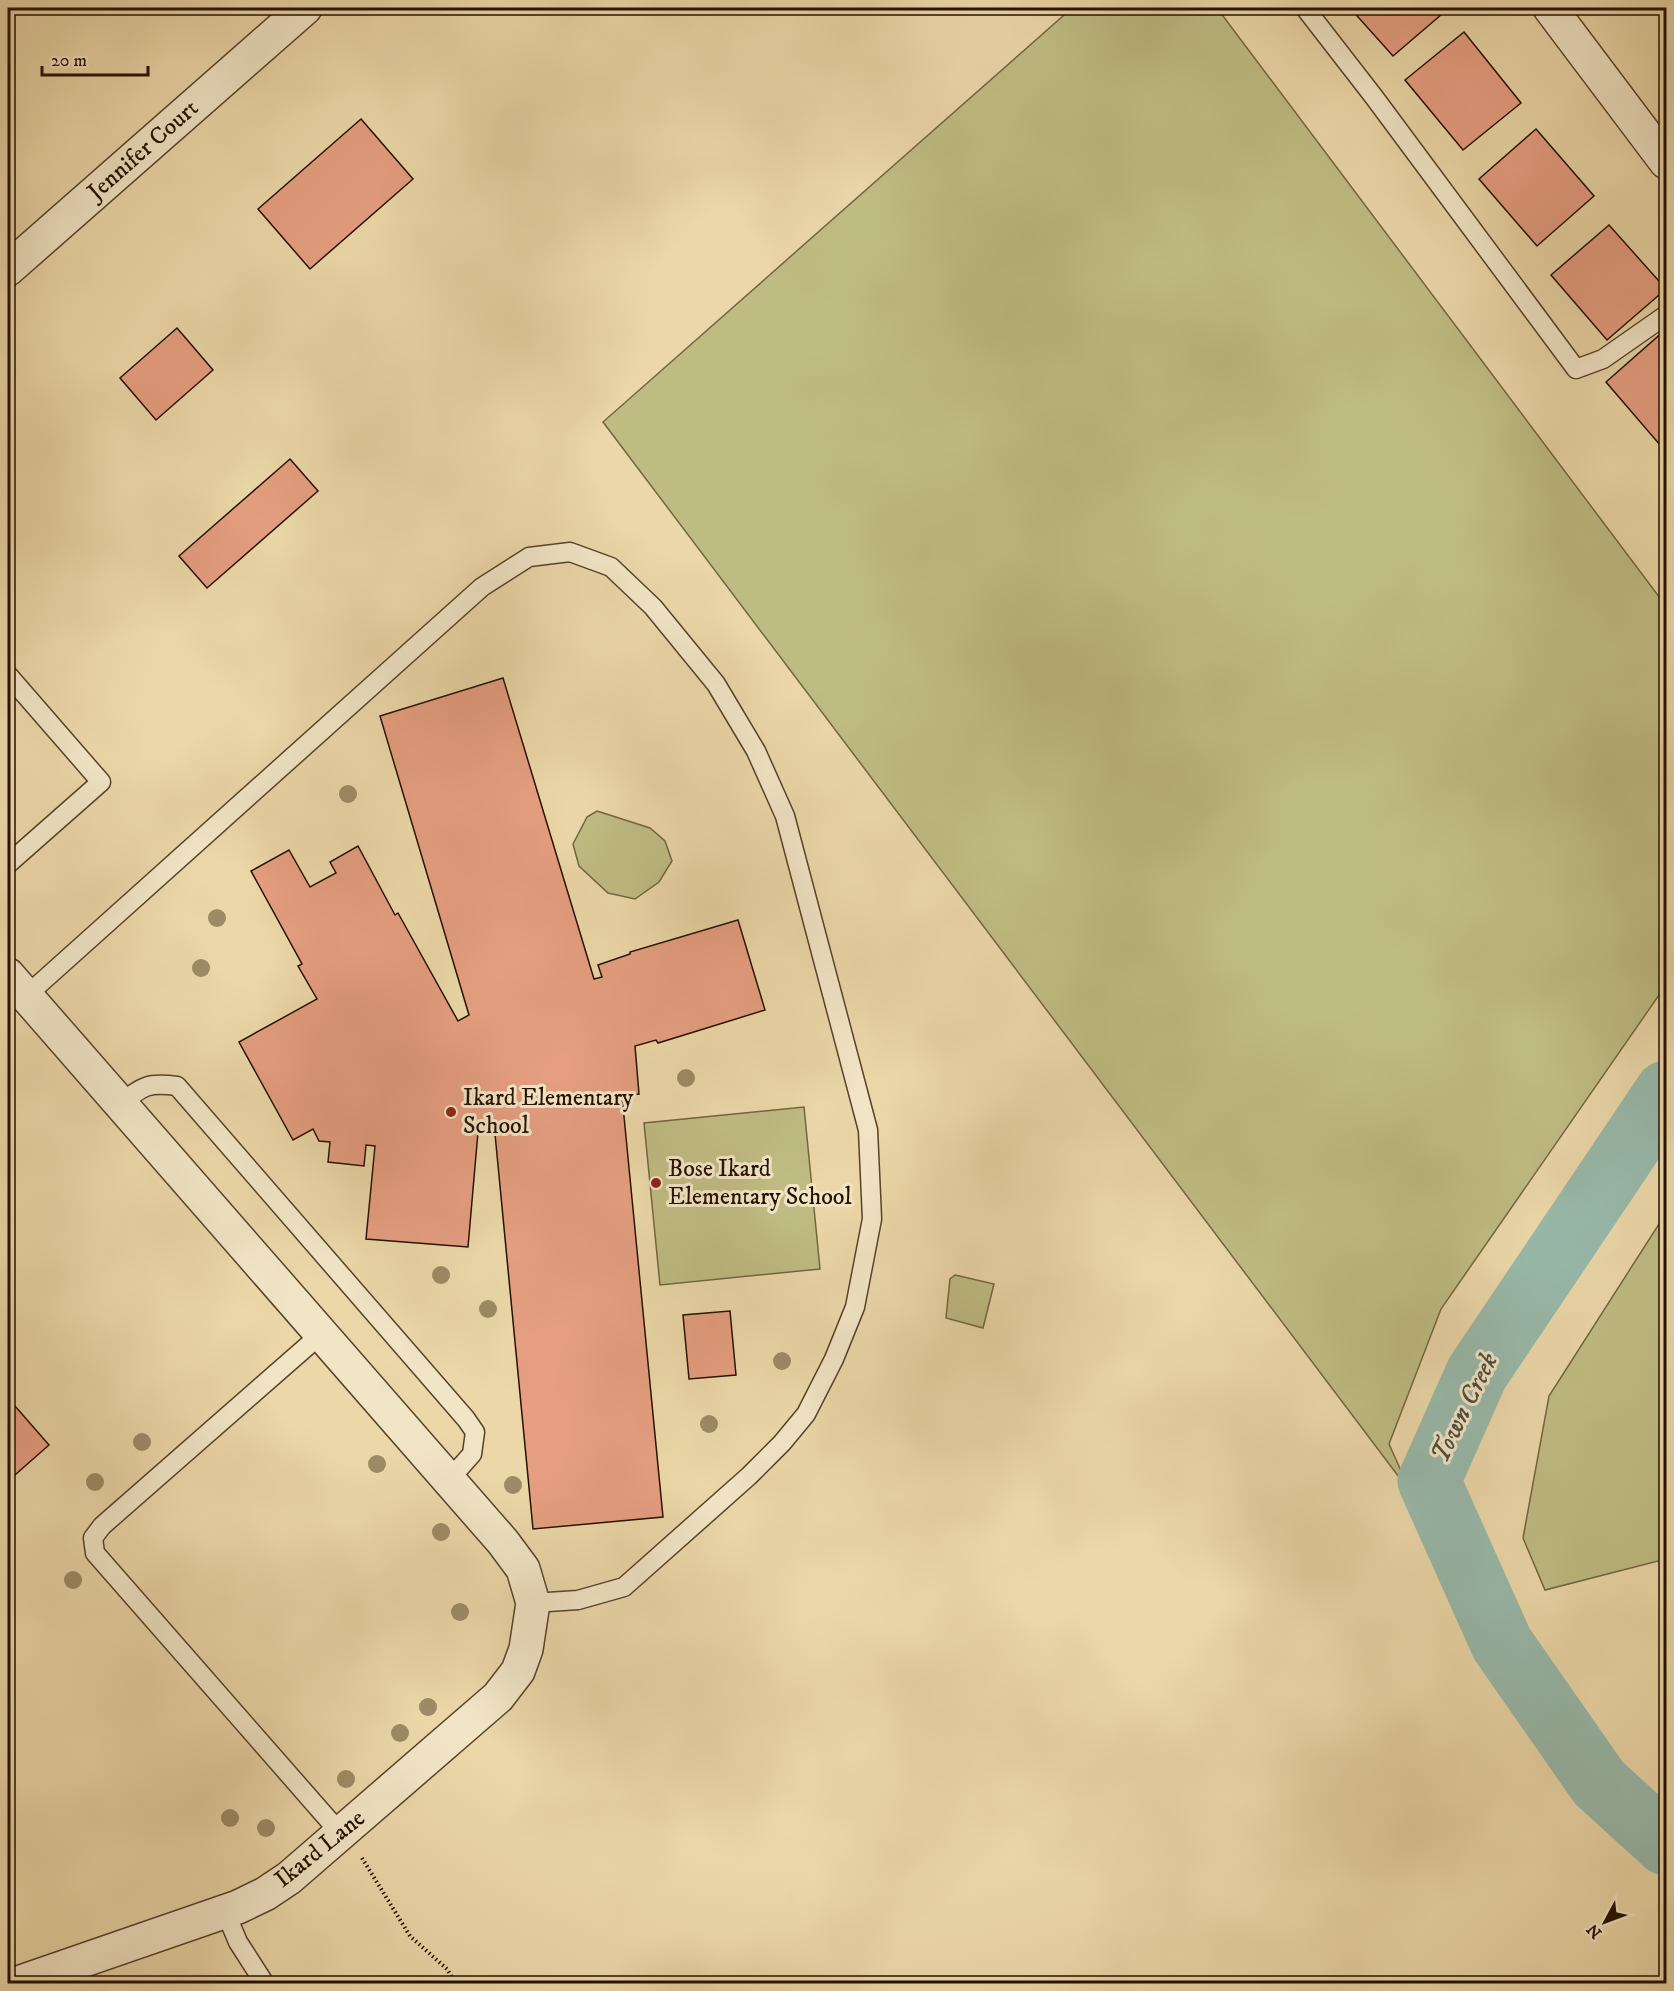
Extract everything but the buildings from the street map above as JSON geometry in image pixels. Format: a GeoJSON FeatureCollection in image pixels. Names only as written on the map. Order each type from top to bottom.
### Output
{"type":"FeatureCollection","features":[{"type":"Feature","properties":{"kind":"street","name":"Jennifer Court"},"geometry":{"type":"LineString","coordinates":[[8,269],[305,8]]}},
{"type":"Feature","properties":{"kind":"street"},"geometry":{"type":"LineString","coordinates":[[1550,8],[1656,126],[1666,162]]}},
{"type":"Feature","properties":{"kind":"street"},"geometry":{"type":"LineString","coordinates":[[17,985],[119,1105],[502,1542],[523,1569],[533,1603]]}},
{"type":"Feature","properties":{"kind":"street","name":"Ikard Lane"},"geometry":{"type":"LineString","coordinates":[[15,1983],[225,1911],[265,1894],[289,1878],[498,1696],[518,1671],[526,1649],[533,1603]]}},
{"type":"Feature","properties":{"kind":"lane"},"geometry":{"type":"LineString","coordinates":[[1305,8],[1381,106],[1576,369],[1603,359],[1666,315]]}},
{"type":"Feature","properties":{"kind":"lane"},"geometry":{"type":"LineString","coordinates":[[17,985],[482,587],[520,563],[529,558],[570,552],[611,567],[653,608],[716,684],[756,751],[785,816],[868,1130],[873,1219],[855,1307],[834,1359],[806,1414],[782,1443],[749,1476],[624,1587],[578,1600],[533,1603]]}},
{"type":"Feature","properties":{"kind":"lane"},"geometry":{"type":"LineString","coordinates":[[8,675],[101,782],[8,864]]}},
{"type":"Feature","properties":{"kind":"lane"},"geometry":{"type":"LineString","coordinates":[[119,1105],[139,1089],[156,1083],[177,1086],[475,1432],[472,1454],[448,1481]]}},
{"type":"Feature","properties":{"kind":"lane"},"geometry":{"type":"LineString","coordinates":[[320,1335],[102,1526],[93,1538],[95,1553],[341,1834]]}},
{"type":"Feature","properties":{"kind":"lane"},"geometry":{"type":"LineString","coordinates":[[225,1911],[238,1942],[265,1983]]}},
{"type":"Feature","properties":{"kind":"path"},"geometry":{"type":"LineString","coordinates":[[341,1834],[362,1857],[410,1936],[447,1969],[456,1983]]}},
{"type":"Feature","properties":{"kind":"shaded area"},"geometry":{"type":"Polygon","coordinates":[[[1072,8],[1217,8],[1666,606],[1666,985],[1441,1309],[1389,1444],[1411,1493],[603,422],[1072,8]]]}},
{"type":"Feature","properties":{"kind":"shaded area"},"geometry":{"type":"Polygon","coordinates":[[[597,811],[650,828],[665,841],[672,861],[659,882],[635,899],[608,893],[579,866],[573,844],[587,817],[597,811]]]}},
{"type":"Feature","properties":{"kind":"shaded area"},"geometry":{"type":"Polygon","coordinates":[[[804,1107],[820,1269],[660,1285],[644,1123],[804,1107]]]}},
{"type":"Feature","properties":{"kind":"shaded area"},"geometry":{"type":"Polygon","coordinates":[[[1666,1213],[1666,1559],[1545,1590],[1523,1538],[1549,1396],[1666,1213]]]}},
{"type":"Feature","properties":{"kind":"shaded area"},"geometry":{"type":"Polygon","coordinates":[[[955,1275],[994,1284],[983,1328],[946,1318],[950,1279],[955,1275]]]}},
{"type":"Feature","properties":{"kind":"waterway","name":"Town Creek"},"geometry":{"type":"LineString","coordinates":[[1666,1092],[1477,1373],[1429,1481],[1502,1644],[1599,1783],[1666,1844]]}},
{"type":"Feature","properties":{"kind":"place","name":"Ikard Elementary School"},"geometry":{"type":"Point","coordinates":[451,1112]}},
{"type":"Feature","properties":{"kind":"place","name":"Bose Ikard Elementary School"},"geometry":{"type":"Point","coordinates":[656,1183]}}]}
